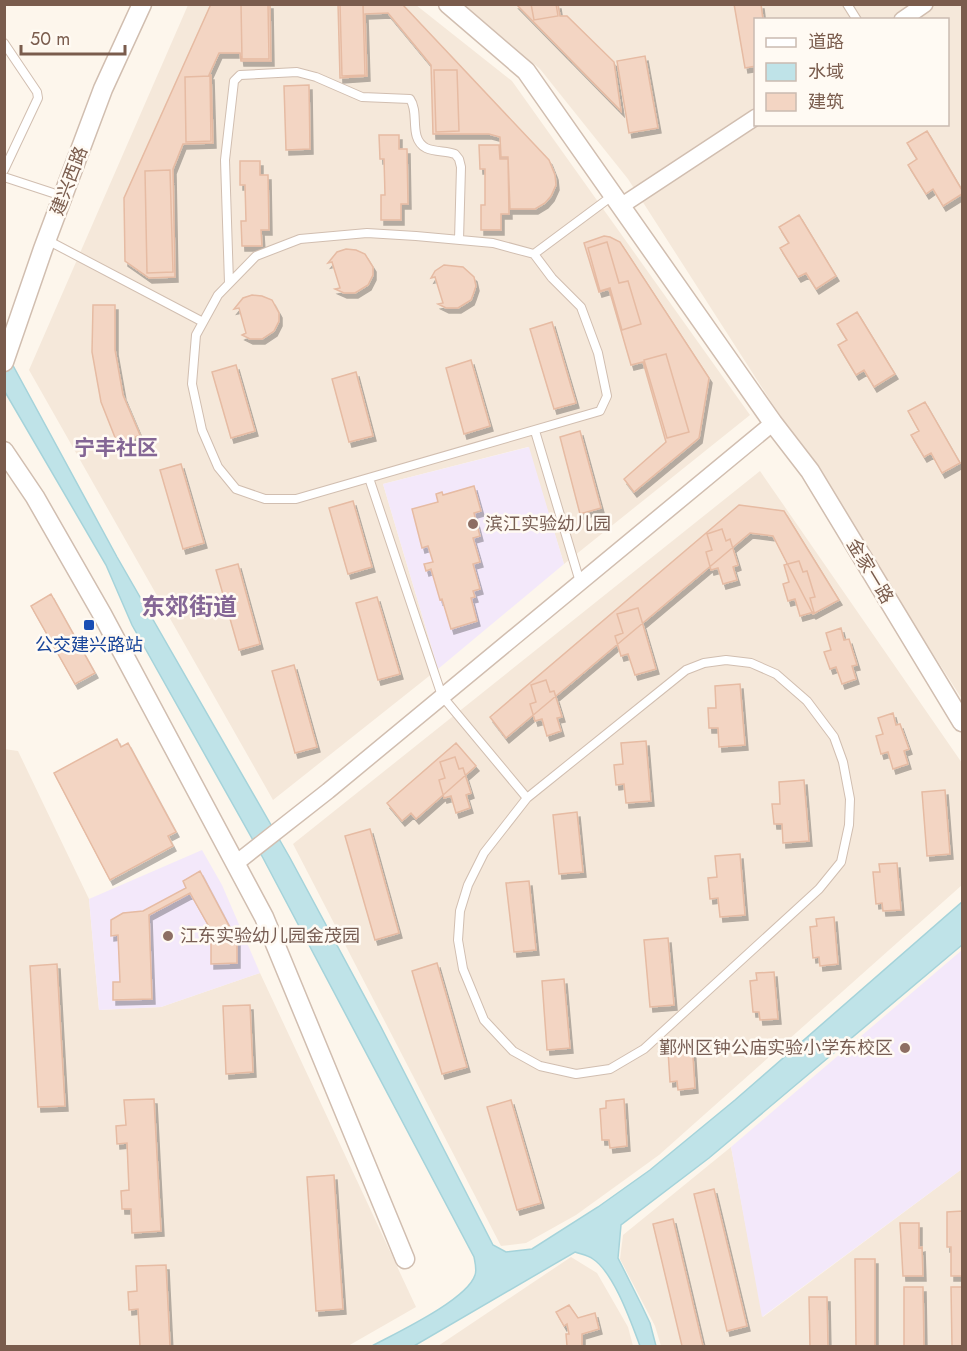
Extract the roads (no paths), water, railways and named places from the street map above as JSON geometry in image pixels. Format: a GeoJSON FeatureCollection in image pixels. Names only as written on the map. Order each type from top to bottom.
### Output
{"type":"FeatureCollection","features":[{"type":"Feature","properties":{"kind":"street","name":"建兴西路"},"geometry":{"type":"LineString","coordinates":[[4,362],[103,89],[142,4]]}},
{"type":"Feature","properties":{"kind":"street","name":"金家一路"},"geometry":{"type":"LineString","coordinates":[[448,4],[526,71],[773,423],[810,471],[963,722]]}},
{"type":"Feature","properties":{"kind":"street"},"geometry":{"type":"LineString","coordinates":[[905,18],[925,4]]}},
{"type":"Feature","properties":{"kind":"street"},"geometry":{"type":"LineString","coordinates":[[617,200],[754,118]]}},
{"type":"Feature","properties":{"kind":"street"},"geometry":{"type":"LineString","coordinates":[[239,862],[773,423]]}},
{"type":"Feature","properties":{"kind":"street"},"geometry":{"type":"LineString","coordinates":[[4,451],[35,496],[239,862],[264,917],[405,1259]]}},
{"type":"Feature","properties":{"kind":"lane"},"geometry":{"type":"LineString","coordinates":[[847,4],[856,18]]}},
{"type":"Feature","properties":{"kind":"lane"},"geometry":{"type":"LineString","coordinates":[[4,43],[37,92],[38,98],[4,170]]}},
{"type":"Feature","properties":{"kind":"lane"},"geometry":{"type":"LineString","coordinates":[[229,283],[225,160],[234,81],[240,75],[297,72],[316,77],[362,96],[410,99],[413,104],[417,137],[423,146],[455,154],[459,159],[459,240]]}},
{"type":"Feature","properties":{"kind":"lane"},"geometry":{"type":"LineString","coordinates":[[4,177],[63,197]]}},
{"type":"Feature","properties":{"kind":"lane"},"geometry":{"type":"LineString","coordinates":[[534,254],[617,200]]}},
{"type":"Feature","properties":{"kind":"lane"},"geometry":{"type":"LineString","coordinates":[[367,233],[494,243],[534,254],[552,278],[581,307],[598,353],[607,396],[600,411],[296,499],[265,499],[236,489],[218,467],[202,430],[192,384],[196,335],[218,295],[256,256],[300,239],[367,233]]}},
{"type":"Feature","properties":{"kind":"lane"},"geometry":{"type":"LineString","coordinates":[[47,240],[203,322]]}},
{"type":"Feature","properties":{"kind":"lane"},"geometry":{"type":"LineString","coordinates":[[535,431],[580,582]]}},
{"type":"Feature","properties":{"kind":"lane"},"geometry":{"type":"LineString","coordinates":[[369,478],[442,696],[527,798]]}},
{"type":"Feature","properties":{"kind":"lane"},"geometry":{"type":"LineString","coordinates":[[726,660],[751,663],[776,674],[814,710],[834,737],[843,762],[850,799],[849,825],[841,862],[819,889],[653,1041],[610,1070],[576,1074],[540,1066],[513,1051],[484,1020],[463,969],[458,940],[460,911],[468,885],[484,853],[527,798],[686,670],[704,663],[726,660]]}},
{"type":"Feature","properties":{"kind":"water"},"geometry":{"type":"Polygon","coordinates":[[[4,345],[117,557],[290,858],[381,1027],[493,1245],[506,1252],[532,1249],[598,1207],[650,1170],[735,1100],[962,902],[962,945],[709,1158],[621,1225],[618,1258],[650,1323],[656,1346],[640,1346],[621,1299],[608,1275],[593,1259],[575,1252],[414,1346],[372,1346],[430,1315],[459,1295],[475,1275],[474,1257],[263,858],[132,625],[106,565],[5,392],[4,345]]]}},
{"type":"Feature","properties":{"kind":"place","name":"滨江实验幼儿园"},"geometry":{"type":"Point","coordinates":[473,524]}},
{"type":"Feature","properties":{"kind":"place","name":"公交建兴路站"},"geometry":{"type":"Point","coordinates":[89,625]}},
{"type":"Feature","properties":{"kind":"place","name":"江东实验幼儿园金茂园"},"geometry":{"type":"Point","coordinates":[168,936]}},
{"type":"Feature","properties":{"kind":"place","name":"鄞州区钟公庙实验小学东校区"},"geometry":{"type":"Point","coordinates":[905,1048]}},
{"type":"Feature","properties":{"kind":"district","name":"宁丰社区"},"geometry":{"type":"Point","coordinates":[116,448]}},
{"type":"Feature","properties":{"kind":"district","name":"东郊街道"},"geometry":{"type":"Point","coordinates":[189,606]}}]}
